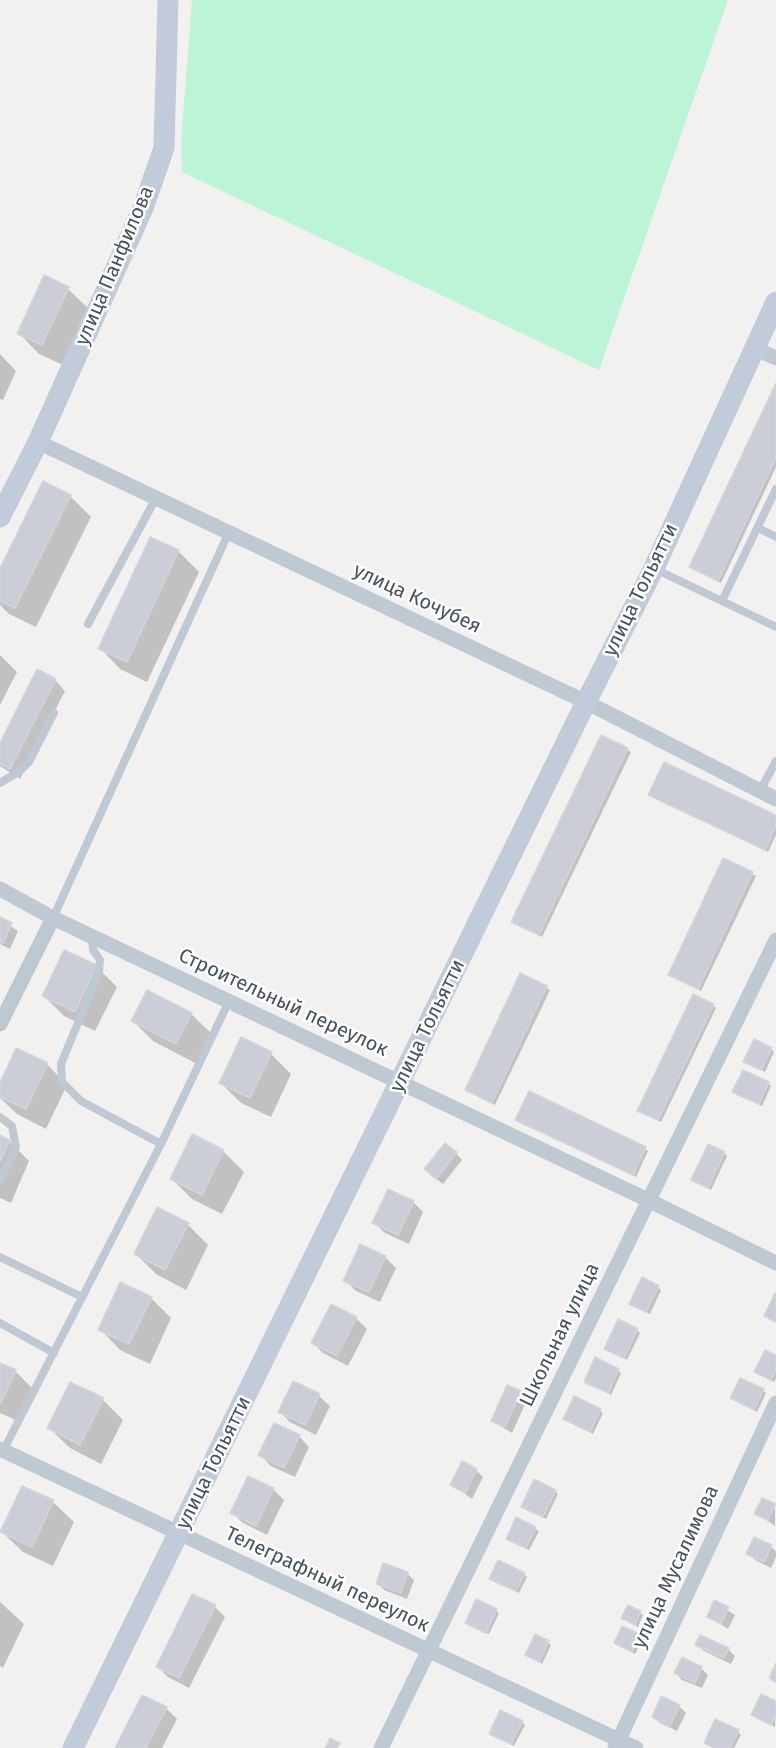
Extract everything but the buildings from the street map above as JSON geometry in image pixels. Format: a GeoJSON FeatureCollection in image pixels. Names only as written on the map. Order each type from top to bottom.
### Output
{"type":"FeatureCollection","features":[{"type":"Feature","properties":{"kind":"street","name":"улица Панфилова"},"geometry":{"type":"LineString","coordinates":[[0,517],[38,442],[143,208],[164,148],[168,0]]}},
{"type":"Feature","properties":{"kind":"street","name":"улица Тольятти"},"geometry":{"type":"LineString","coordinates":[[73,1748],[180,1534],[585,702],[654,568],[776,302]]}},
{"type":"Feature","properties":{"kind":"street"},"geometry":{"type":"LineString","coordinates":[[754,348],[776,358]]}},
{"type":"Feature","properties":{"kind":"street","name":"улица Кочубея"},"geometry":{"type":"LineString","coordinates":[[38,442],[585,702],[776,799]]}},
{"type":"Feature","properties":{"kind":"street","name":"Строительный переулок"},"geometry":{"type":"LineString","coordinates":[[0,889],[92,937],[401,1082],[776,1263]]}},
{"type":"Feature","properties":{"kind":"street"},"geometry":{"type":"LineString","coordinates":[[0,1024],[53,918]]}},
{"type":"Feature","properties":{"kind":"street","name":"Школьная улица"},"geometry":{"type":"LineString","coordinates":[[381,1748],[776,940]]}},
{"type":"Feature","properties":{"kind":"street","name":"улица Мусалимова"},"geometry":{"type":"LineString","coordinates":[[617,1744],[776,1403]]}},
{"type":"Feature","properties":{"kind":"street","name":"Телеграфный переулок"},"geometry":{"type":"LineString","coordinates":[[1,1452],[429,1651],[617,1744],[636,1748]]}},
{"type":"Feature","properties":{"kind":"lane"},"geometry":{"type":"LineString","coordinates":[[722,601],[776,489]]}},
{"type":"Feature","properties":{"kind":"lane"},"geometry":{"type":"LineString","coordinates":[[88,624],[156,498]]}},
{"type":"Feature","properties":{"kind":"lane"},"geometry":{"type":"LineString","coordinates":[[758,528],[776,537]]}},
{"type":"Feature","properties":{"kind":"lane"},"geometry":{"type":"LineString","coordinates":[[53,918],[229,532]]}},
{"type":"Feature","properties":{"kind":"lane"},"geometry":{"type":"LineString","coordinates":[[654,568],[776,627]]}},
{"type":"Feature","properties":{"kind":"lane"},"geometry":{"type":"LineString","coordinates":[[0,783],[20,771],[28,762],[54,713]]}},
{"type":"Feature","properties":{"kind":"lane"},"geometry":{"type":"LineString","coordinates":[[760,791],[776,761]]}},
{"type":"Feature","properties":{"kind":"lane"},"geometry":{"type":"LineString","coordinates":[[92,937],[93,950],[100,960],[99,972],[61,1064],[62,1082],[81,1101],[161,1144]]}},
{"type":"Feature","properties":{"kind":"lane"},"geometry":{"type":"LineString","coordinates":[[1,1452],[161,1144],[229,1001]]}},
{"type":"Feature","properties":{"kind":"lane"},"geometry":{"type":"LineString","coordinates":[[0,1117],[12,1126],[16,1146],[0,1180]]}},
{"type":"Feature","properties":{"kind":"lane"},"geometry":{"type":"LineString","coordinates":[[0,1257],[82,1297]]}},
{"type":"Feature","properties":{"kind":"lane"},"geometry":{"type":"LineString","coordinates":[[0,1323],[54,1353]]}},
{"type":"Feature","properties":{"kind":"green space"},"geometry":{"type":"Polygon","coordinates":[[[192,0],[728,0],[599,370],[182,172],[181,142],[192,0]]]}}]}
